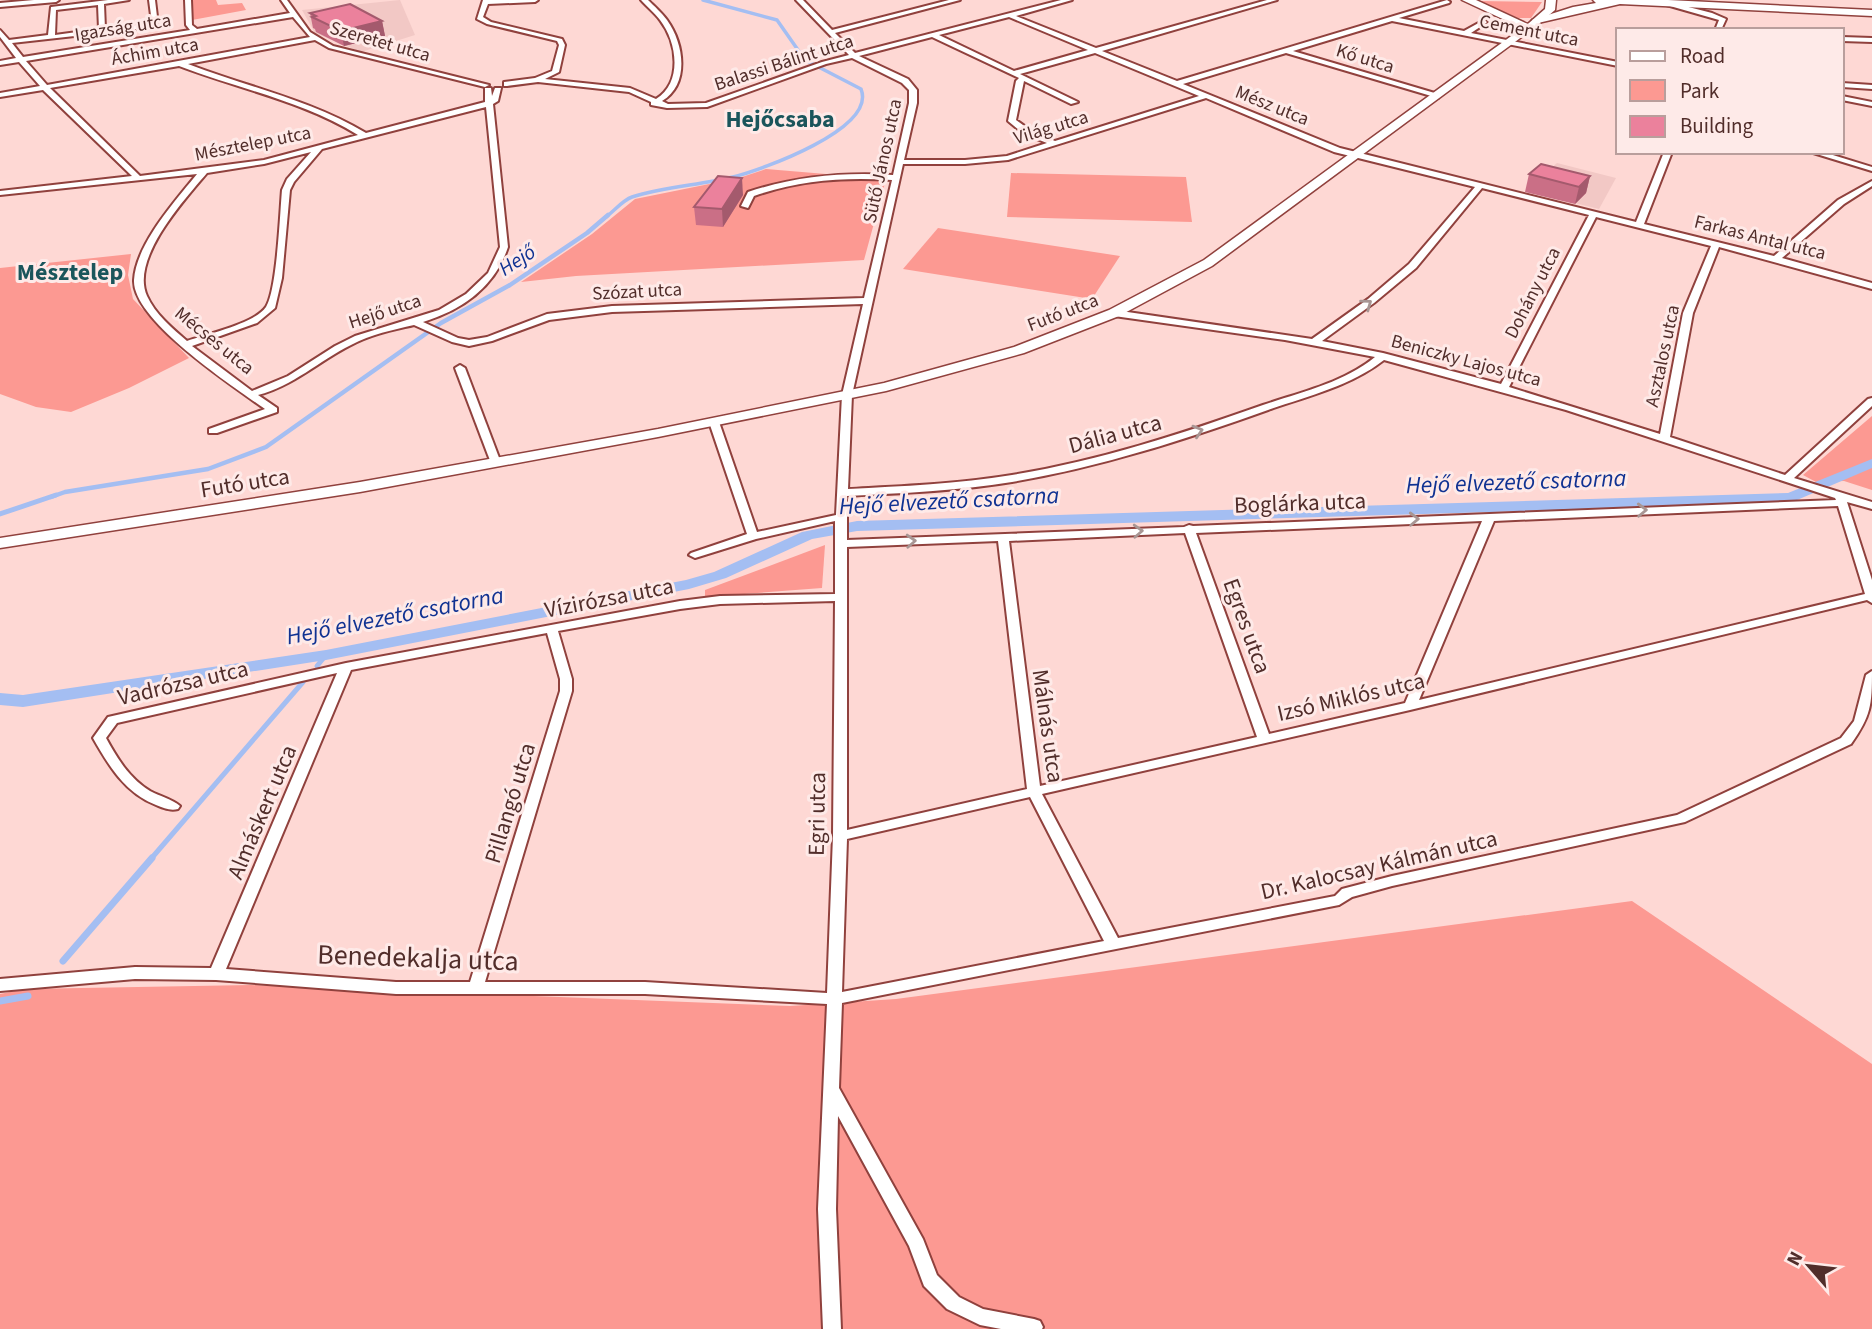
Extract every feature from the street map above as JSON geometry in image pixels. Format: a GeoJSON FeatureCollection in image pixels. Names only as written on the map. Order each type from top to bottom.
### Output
{"type":"FeatureCollection","features":[{"type":"Feature","properties":{"kind":"main road"},"geometry":{"type":"LineString","coordinates":[[1467,0],[1533,24],[1577,9],[1625,1]]}},
{"type":"Feature","properties":{"kind":"main road","name":"Futó utca"},"geometry":{"type":"LineString","coordinates":[[0,543],[321,494],[496,463],[847,395],[922,378],[1007,354],[1114,313],[1208,263],[1533,24],[1550,10],[1551,0]]}},
{"type":"Feature","properties":{"kind":"main road"},"geometry":{"type":"LineString","coordinates":[[1598,0],[1872,13]]}},
{"type":"Feature","properties":{"kind":"street"},"geometry":{"type":"LineString","coordinates":[[0,5],[56,0]]}},
{"type":"Feature","properties":{"kind":"street"},"geometry":{"type":"LineString","coordinates":[[51,37],[54,8],[126,0]]}},
{"type":"Feature","properties":{"kind":"street"},"geometry":{"type":"LineString","coordinates":[[7,42],[155,24],[152,0]]}},
{"type":"Feature","properties":{"kind":"street"},"geometry":{"type":"LineString","coordinates":[[188,0],[189,25],[196,32]]}},
{"type":"Feature","properties":{"kind":"street","name":"Szeretet utca"},"geometry":{"type":"LineString","coordinates":[[284,0],[293,15],[314,38],[331,47],[487,87]]}},
{"type":"Feature","properties":{"kind":"street"},"geometry":{"type":"LineString","coordinates":[[536,0],[486,1],[479,18],[489,23],[560,40],[562,46],[555,72],[538,79]]}},
{"type":"Feature","properties":{"kind":"street"},"geometry":{"type":"LineString","coordinates":[[644,0],[663,19],[673,38],[680,69],[670,94],[654,103]]}},
{"type":"Feature","properties":{"kind":"street","name":"Sütő János utca"},"geometry":{"type":"LineString","coordinates":[[799,0],[854,56],[905,81],[914,90],[867,301]]}},
{"type":"Feature","properties":{"kind":"street"},"geometry":{"type":"LineString","coordinates":[[832,32],[957,0]]}},
{"type":"Feature","properties":{"kind":"street"},"geometry":{"type":"LineString","coordinates":[[1050,0],[1060,2]]}},
{"type":"Feature","properties":{"kind":"street","name":"Balassi Bálint utca"},"geometry":{"type":"LineString","coordinates":[[487,87],[497,82],[507,84],[538,79],[630,90],[654,103],[676,107],[707,105],[824,63],[1069,0]]}},
{"type":"Feature","properties":{"kind":"street"},"geometry":{"type":"LineString","coordinates":[[1015,73],[1274,0]]}},
{"type":"Feature","properties":{"kind":"street"},"geometry":{"type":"LineString","coordinates":[[1176,84],[1447,2]]}},
{"type":"Feature","properties":{"kind":"street"},"geometry":{"type":"LineString","coordinates":[[1653,2],[1715,15],[1723,19],[1719,28]]}},
{"type":"Feature","properties":{"kind":"street"},"geometry":{"type":"LineString","coordinates":[[102,3],[102,31]]}},
{"type":"Feature","properties":{"kind":"street","name":"Igazság utca"},"geometry":{"type":"LineString","coordinates":[[0,63],[293,15]]}},
{"type":"Feature","properties":{"kind":"street","name":"Mész utca"},"geometry":{"type":"LineString","coordinates":[[1009,15],[1356,155],[1480,186]]}},
{"type":"Feature","properties":{"kind":"street","name":"Cement utca"},"geometry":{"type":"LineString","coordinates":[[1392,19],[1616,64]]}},
{"type":"Feature","properties":{"kind":"street"},"geometry":{"type":"LineString","coordinates":[[1464,34],[1484,22]]}},
{"type":"Feature","properties":{"kind":"street"},"geometry":{"type":"LineString","coordinates":[[0,32],[20,60],[45,87],[139,179]]}},
{"type":"Feature","properties":{"kind":"street"},"geometry":{"type":"LineString","coordinates":[[933,35],[1074,102]]}},
{"type":"Feature","properties":{"kind":"street","name":"Áchim utca"},"geometry":{"type":"LineString","coordinates":[[0,95],[314,38]]}},
{"type":"Feature","properties":{"kind":"street"},"geometry":{"type":"LineString","coordinates":[[1844,39],[1872,40]]}},
{"type":"Feature","properties":{"kind":"street","name":"Kő utca"},"geometry":{"type":"LineString","coordinates":[[1286,51],[1435,96]]}},
{"type":"Feature","properties":{"kind":"street"},"geometry":{"type":"LineString","coordinates":[[181,64],[209,76],[327,113],[365,136]]}},
{"type":"Feature","properties":{"kind":"street"},"geometry":{"type":"LineString","coordinates":[[1024,78],[1020,81],[1013,121],[1027,132],[1056,144]]}},
{"type":"Feature","properties":{"kind":"street"},"geometry":{"type":"LineString","coordinates":[[488,104],[494,101],[498,90],[507,84]]}},
{"type":"Feature","properties":{"kind":"street"},"geometry":{"type":"LineString","coordinates":[[1844,85],[1872,87]]}},
{"type":"Feature","properties":{"kind":"street"},"geometry":{"type":"LineString","coordinates":[[487,87],[498,90]]}},
{"type":"Feature","properties":{"kind":"street","name":"Hejő utca"},"geometry":{"type":"LineString","coordinates":[[281,386],[348,342],[367,333],[420,324],[482,287],[500,266],[504,247],[487,87]]}},
{"type":"Feature","properties":{"kind":"street","name":"Világ utca"},"geometry":{"type":"LineString","coordinates":[[900,162],[995,160],[1056,144],[1206,96]]}},
{"type":"Feature","properties":{"kind":"street"},"geometry":{"type":"LineString","coordinates":[[1844,98],[1872,104]]}},
{"type":"Feature","properties":{"kind":"street","name":"Mésztelep utca"},"geometry":{"type":"LineString","coordinates":[[0,193],[139,179],[264,162],[488,104]]}},
{"type":"Feature","properties":{"kind":"street"},"geometry":{"type":"LineString","coordinates":[[185,345],[254,321],[270,308],[278,278],[286,191],[290,180],[320,147]]}},
{"type":"Feature","properties":{"kind":"street"},"geometry":{"type":"LineString","coordinates":[[1639,226],[1667,154]]}},
{"type":"Feature","properties":{"kind":"street"},"geometry":{"type":"LineString","coordinates":[[1821,154],[1872,169]]}},
{"type":"Feature","properties":{"kind":"street","name":"Mécses utca"},"geometry":{"type":"LineString","coordinates":[[204,171],[168,216],[143,262],[138,284],[148,308],[185,345],[273,410],[214,432]]}},
{"type":"Feature","properties":{"kind":"street"},"geometry":{"type":"LineString","coordinates":[[745,206],[751,194],[792,180],[831,175],[896,178]]}},
{"type":"Feature","properties":{"kind":"street"},"geometry":{"type":"LineString","coordinates":[[1776,259],[1841,202],[1872,183]]}},
{"type":"Feature","properties":{"kind":"street"},"geometry":{"type":"LineString","coordinates":[[1311,343],[1384,292],[1426,252],[1448,221],[1480,186]]}},
{"type":"Feature","properties":{"kind":"street","name":"Farkas Antal utca"},"geometry":{"type":"LineString","coordinates":[[1480,186],[1776,259],[1872,286]]}},
{"type":"Feature","properties":{"kind":"street","name":"Dohány utca"},"geometry":{"type":"LineString","coordinates":[[1504,388],[1592,215]]}},
{"type":"Feature","properties":{"kind":"street","name":"Asztalos utca"},"geometry":{"type":"LineString","coordinates":[[1665,436],[1688,313],[1716,244]]}},
{"type":"Feature","properties":{"kind":"street","name":"Szózat utca"},"geometry":{"type":"LineString","coordinates":[[420,324],[454,340],[469,343],[489,339],[547,317],[612,309],[867,301]]}},
{"type":"Feature","properties":{"kind":"street","name":"Egri utca"},"geometry":{"type":"LineString","coordinates":[[832,1329],[827,1209],[840,836],[841,517],[847,395],[867,301]]}},
{"type":"Feature","properties":{"kind":"street","name":"Beniczky Lajos utca"},"geometry":{"type":"LineString","coordinates":[[1114,313],[1383,356],[1504,388],[1665,436],[1827,492],[1841,500],[1872,506]]}},
{"type":"Feature","properties":{"kind":"street","name":"Dália utca"},"geometry":{"type":"LineString","coordinates":[[842,493],[1032,475],[1135,451],[1347,379],[1383,356]]}},
{"type":"Feature","properties":{"kind":"street"},"geometry":{"type":"LineString","coordinates":[[460,368],[496,463]]}},
{"type":"Feature","properties":{"kind":"street","name":"Mécses utca"},"geometry":{"type":"LineString","coordinates":[[251,394],[281,386]]}},
{"type":"Feature","properties":{"kind":"street"},"geometry":{"type":"LineString","coordinates":[[1787,479],[1872,401]]}},
{"type":"Feature","properties":{"kind":"street"},"geometry":{"type":"LineString","coordinates":[[714,422],[754,536]]}},
{"type":"Feature","properties":{"kind":"street"},"geometry":{"type":"LineString","coordinates":[[1841,500],[1871,598]]}},
{"type":"Feature","properties":{"kind":"street","name":"Boglárka utca"},"geometry":{"type":"LineString","coordinates":[[842,541],[1003,537],[1841,500]]}},
{"type":"Feature","properties":{"kind":"street"},"geometry":{"type":"LineString","coordinates":[[1409,706],[1490,516]]}},
{"type":"Feature","properties":{"kind":"street"},"geometry":{"type":"LineString","coordinates":[[695,555],[754,536],[841,517]]}},
{"type":"Feature","properties":{"kind":"street","name":"Egres utca"},"geometry":{"type":"LineString","coordinates":[[1189,528],[1264,738]]}},
{"type":"Feature","properties":{"kind":"street","name":"Málnás utca"},"geometry":{"type":"LineString","coordinates":[[1003,537],[1034,792],[1114,945]]}},
{"type":"Feature","properties":{"kind":"street","name":"Vízirózsa utca"},"geometry":{"type":"LineString","coordinates":[[346,667],[552,631],[680,605],[720,600],[841,597]]}},
{"type":"Feature","properties":{"kind":"street","name":"Izsó Miklós utca"},"geometry":{"type":"LineString","coordinates":[[840,836],[1871,598]]}},
{"type":"Feature","properties":{"kind":"street","name":"Pillangó utca"},"geometry":{"type":"LineString","coordinates":[[476,987],[566,691],[566,679],[552,631]]}},
{"type":"Feature","properties":{"kind":"street","name":"Vadrózsa utca"},"geometry":{"type":"LineString","coordinates":[[173,806],[150,799],[127,782],[99,738],[113,720],[346,667]]}},
{"type":"Feature","properties":{"kind":"street","name":"Almáskert utca"},"geometry":{"type":"LineString","coordinates":[[216,974],[346,667]]}},
{"type":"Feature","properties":{"kind":"street","name":"Dr. Kalocsay Kálmán utca"},"geometry":{"type":"LineString","coordinates":[[835,999],[1339,900],[1347,893],[1392,881],[1680,819],[1846,741],[1860,722],[1872,675]]}},
{"type":"Feature","properties":{"kind":"street","name":"Benedekalja utca"},"geometry":{"type":"LineString","coordinates":[[0,985],[135,973],[216,974],[396,988],[645,988],[835,999]]}},
{"type":"Feature","properties":{"kind":"street"},"geometry":{"type":"LineString","coordinates":[[831,1087],[917,1244],[930,1280],[953,1303],[980,1317],[1036,1328]]}},
{"type":"Feature","properties":{"kind":"shaded area"},"geometry":{"type":"Polygon","coordinates":[[[400,0],[415,35],[361,52],[315,33],[302,10],[400,0]]]}},
{"type":"Feature","properties":{"kind":"shaded area"},"geometry":{"type":"Polygon","coordinates":[[[1557,163],[1616,178],[1599,209],[1526,191],[1557,163]]]}},
{"type":"Feature","properties":{"kind":"green space"},"geometry":{"type":"Polygon","coordinates":[[[191,0],[216,0],[218,5],[242,3],[246,10],[192,20],[191,0]]]}},
{"type":"Feature","properties":{"kind":"green space"},"geometry":{"type":"Polygon","coordinates":[[[1479,1],[1542,2],[1531,18],[1518,18],[1479,1]]]}},
{"type":"Feature","properties":{"kind":"green space"},"geometry":{"type":"Polygon","coordinates":[[[766,169],[886,179],[864,260],[576,276],[521,282],[592,234],[635,199],[739,178],[766,169]]]}},
{"type":"Feature","properties":{"kind":"green space"},"geometry":{"type":"Polygon","coordinates":[[[1011,173],[1186,177],[1192,222],[1007,217],[1011,173]]]}},
{"type":"Feature","properties":{"kind":"green space"},"geometry":{"type":"Polygon","coordinates":[[[938,228],[1120,256],[1092,299],[903,269],[938,228]]]}},
{"type":"Feature","properties":{"kind":"green space"},"geometry":{"type":"Polygon","coordinates":[[[131,254],[128,275],[133,299],[189,358],[129,388],[71,412],[36,407],[0,394],[0,268],[131,254]]]}},
{"type":"Feature","properties":{"kind":"green space"},"geometry":{"type":"Polygon","coordinates":[[[1872,416],[1872,490],[1844,481],[1816,482],[1803,475],[1872,416]]]}},
{"type":"Feature","properties":{"kind":"green space"},"geometry":{"type":"Polygon","coordinates":[[[825,545],[822,588],[705,597],[705,590],[825,545]]]}},
{"type":"Feature","properties":{"kind":"green space"},"geometry":{"type":"Polygon","coordinates":[[[1632,901],[1872,1064],[1872,1329],[0,1329],[0,994],[25,989],[251,985],[790,1006],[896,999],[1632,901]]]}},
{"type":"Feature","properties":{"kind":"building"},"geometry":{"type":"Polygon","coordinates":[[[350,4],[382,21],[341,31],[312,17],[316,16],[310,13],[350,4]]]}},
{"type":"Feature","properties":{"kind":"building"},"geometry":{"type":"Polygon","coordinates":[[[1541,164],[1590,176],[1579,187],[1529,174],[1541,164]]]}},
{"type":"Feature","properties":{"kind":"building"},"geometry":{"type":"Polygon","coordinates":[[[718,176],[742,178],[722,209],[694,207],[718,176]]]}},
{"type":"Feature","properties":{"kind":"waterway","name":"Hejő"},"geometry":{"type":"LineString","coordinates":[[606,217],[632,197],[733,177],[790,157],[835,133],[852,119],[861,104],[861,89],[805,60],[777,20],[703,0]]}},
{"type":"Feature","properties":{"kind":"waterway","name":"Hejő"},"geometry":{"type":"LineString","coordinates":[[51,497],[65,492],[208,469],[266,447],[441,323],[510,285],[587,233],[608,215]]}},
{"type":"Feature","properties":{"kind":"waterway","name":"Hejő elvezető csatorna"},"geometry":{"type":"LineString","coordinates":[[0,699],[23,701],[326,655],[689,584],[720,575],[808,535],[857,526],[1790,498],[1872,463]]}},
{"type":"Feature","properties":{"kind":"waterway","name":"Hejő"},"geometry":{"type":"LineString","coordinates":[[0,514],[56,495]]}},
{"type":"Feature","properties":{"kind":"waterway"},"geometry":{"type":"LineString","coordinates":[[317,666],[326,655]]}},
{"type":"Feature","properties":{"kind":"waterway"},"geometry":{"type":"LineString","coordinates":[[150,860],[303,682]]}},
{"type":"Feature","properties":{"kind":"waterway"},"geometry":{"type":"LineString","coordinates":[[63,961],[152,858]]}},
{"type":"Feature","properties":{"kind":"waterway"},"geometry":{"type":"LineString","coordinates":[[0,1001],[28,996]]}},
{"type":"Feature","properties":{"kind":"district","name":"Hejőcsaba"},"geometry":{"type":"Point","coordinates":[780,119]}},
{"type":"Feature","properties":{"kind":"district","name":"Mésztelep"},"geometry":{"type":"Point","coordinates":[70,272]}}]}
